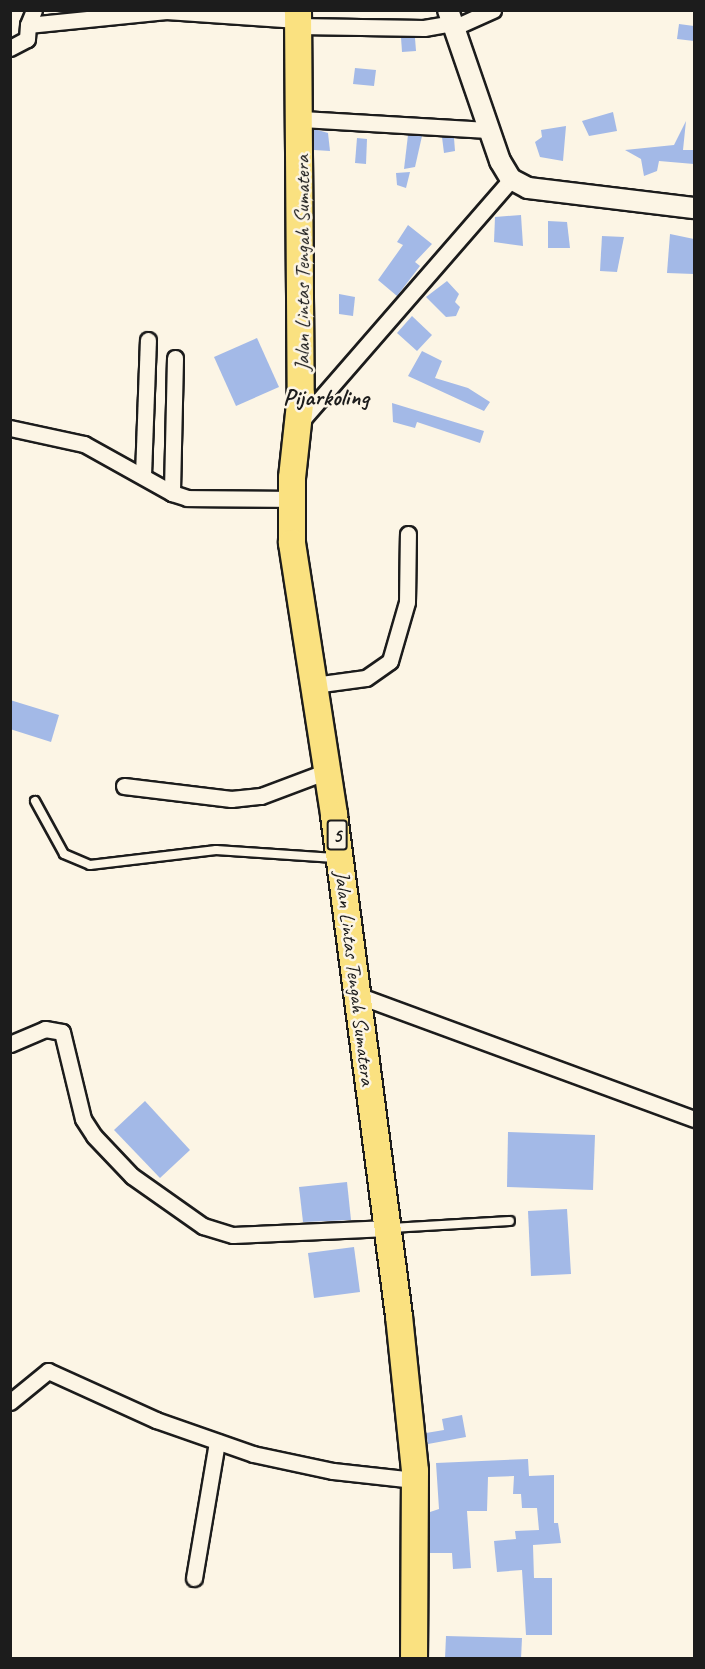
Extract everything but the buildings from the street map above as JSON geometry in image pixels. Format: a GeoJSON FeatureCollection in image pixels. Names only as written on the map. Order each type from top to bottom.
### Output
{"type":"FeatureCollection","features":[{"type":"Feature","properties":{"kind":"highway","name":"Jalan Lintas Tengah Sumatera"},"geometry":{"type":"LineString","coordinates":[[298,19],[302,119],[298,424],[292,499],[292,543],[340,859],[387,1228],[415,1480],[414,1659]]}},
{"type":"Feature","properties":{"kind":"street"},"geometry":{"type":"LineString","coordinates":[[10,48],[27,39],[28,25],[34,10]]}},
{"type":"Feature","properties":{"kind":"street"},"geometry":{"type":"LineString","coordinates":[[28,25],[166,11],[424,28],[493,10]]}},
{"type":"Feature","properties":{"kind":"street"},"geometry":{"type":"LineString","coordinates":[[451,21],[488,130],[512,179],[528,188],[694,208]]}},
{"type":"Feature","properties":{"kind":"street"},"geometry":{"type":"LineString","coordinates":[[302,119],[488,130]]}},
{"type":"Feature","properties":{"kind":"street"},"geometry":{"type":"LineString","coordinates":[[298,424],[512,179]]}},
{"type":"Feature","properties":{"kind":"street"},"geometry":{"type":"LineString","coordinates":[[143,476],[148,340]]}},
{"type":"Feature","properties":{"kind":"street"},"geometry":{"type":"LineString","coordinates":[[172,494],[175,358]]}},
{"type":"Feature","properties":{"kind":"street"},"geometry":{"type":"LineString","coordinates":[[10,428],[84,444],[172,494],[186,498],[292,499]]}},
{"type":"Feature","properties":{"kind":"street"},"geometry":{"type":"LineString","coordinates":[[314,685],[366,678],[390,661],[407,602],[408,534]]}},
{"type":"Feature","properties":{"kind":"street"},"geometry":{"type":"LineString","coordinates":[[124,786],[231,799],[261,796],[327,771]]}},
{"type":"Feature","properties":{"kind":"street"},"geometry":{"type":"LineString","coordinates":[[357,995],[694,1119]]}},
{"type":"Feature","properties":{"kind":"street"},"geometry":{"type":"LineString","coordinates":[[10,1044],[45,1029],[62,1032],[83,1119],[94,1136],[132,1176],[203,1226],[233,1235],[387,1228]]}},
{"type":"Feature","properties":{"kind":"street"},"geometry":{"type":"LineString","coordinates":[[10,1402],[48,1371],[217,1443],[291,1464],[415,1480]]}},
{"type":"Feature","properties":{"kind":"street"},"geometry":{"type":"LineString","coordinates":[[194,1578],[217,1443]]}},
{"type":"Feature","properties":{"kind":"lane"},"geometry":{"type":"LineString","coordinates":[[35,801],[64,854],[90,865],[161,853],[216,850],[340,859]]}},
{"type":"Feature","properties":{"kind":"lane"},"geometry":{"type":"LineString","coordinates":[[387,1228],[510,1221]]}},
{"type":"Feature","properties":{"kind":"district","name":"Pijarkoling"},"geometry":{"type":"Point","coordinates":[326,398]}}]}
